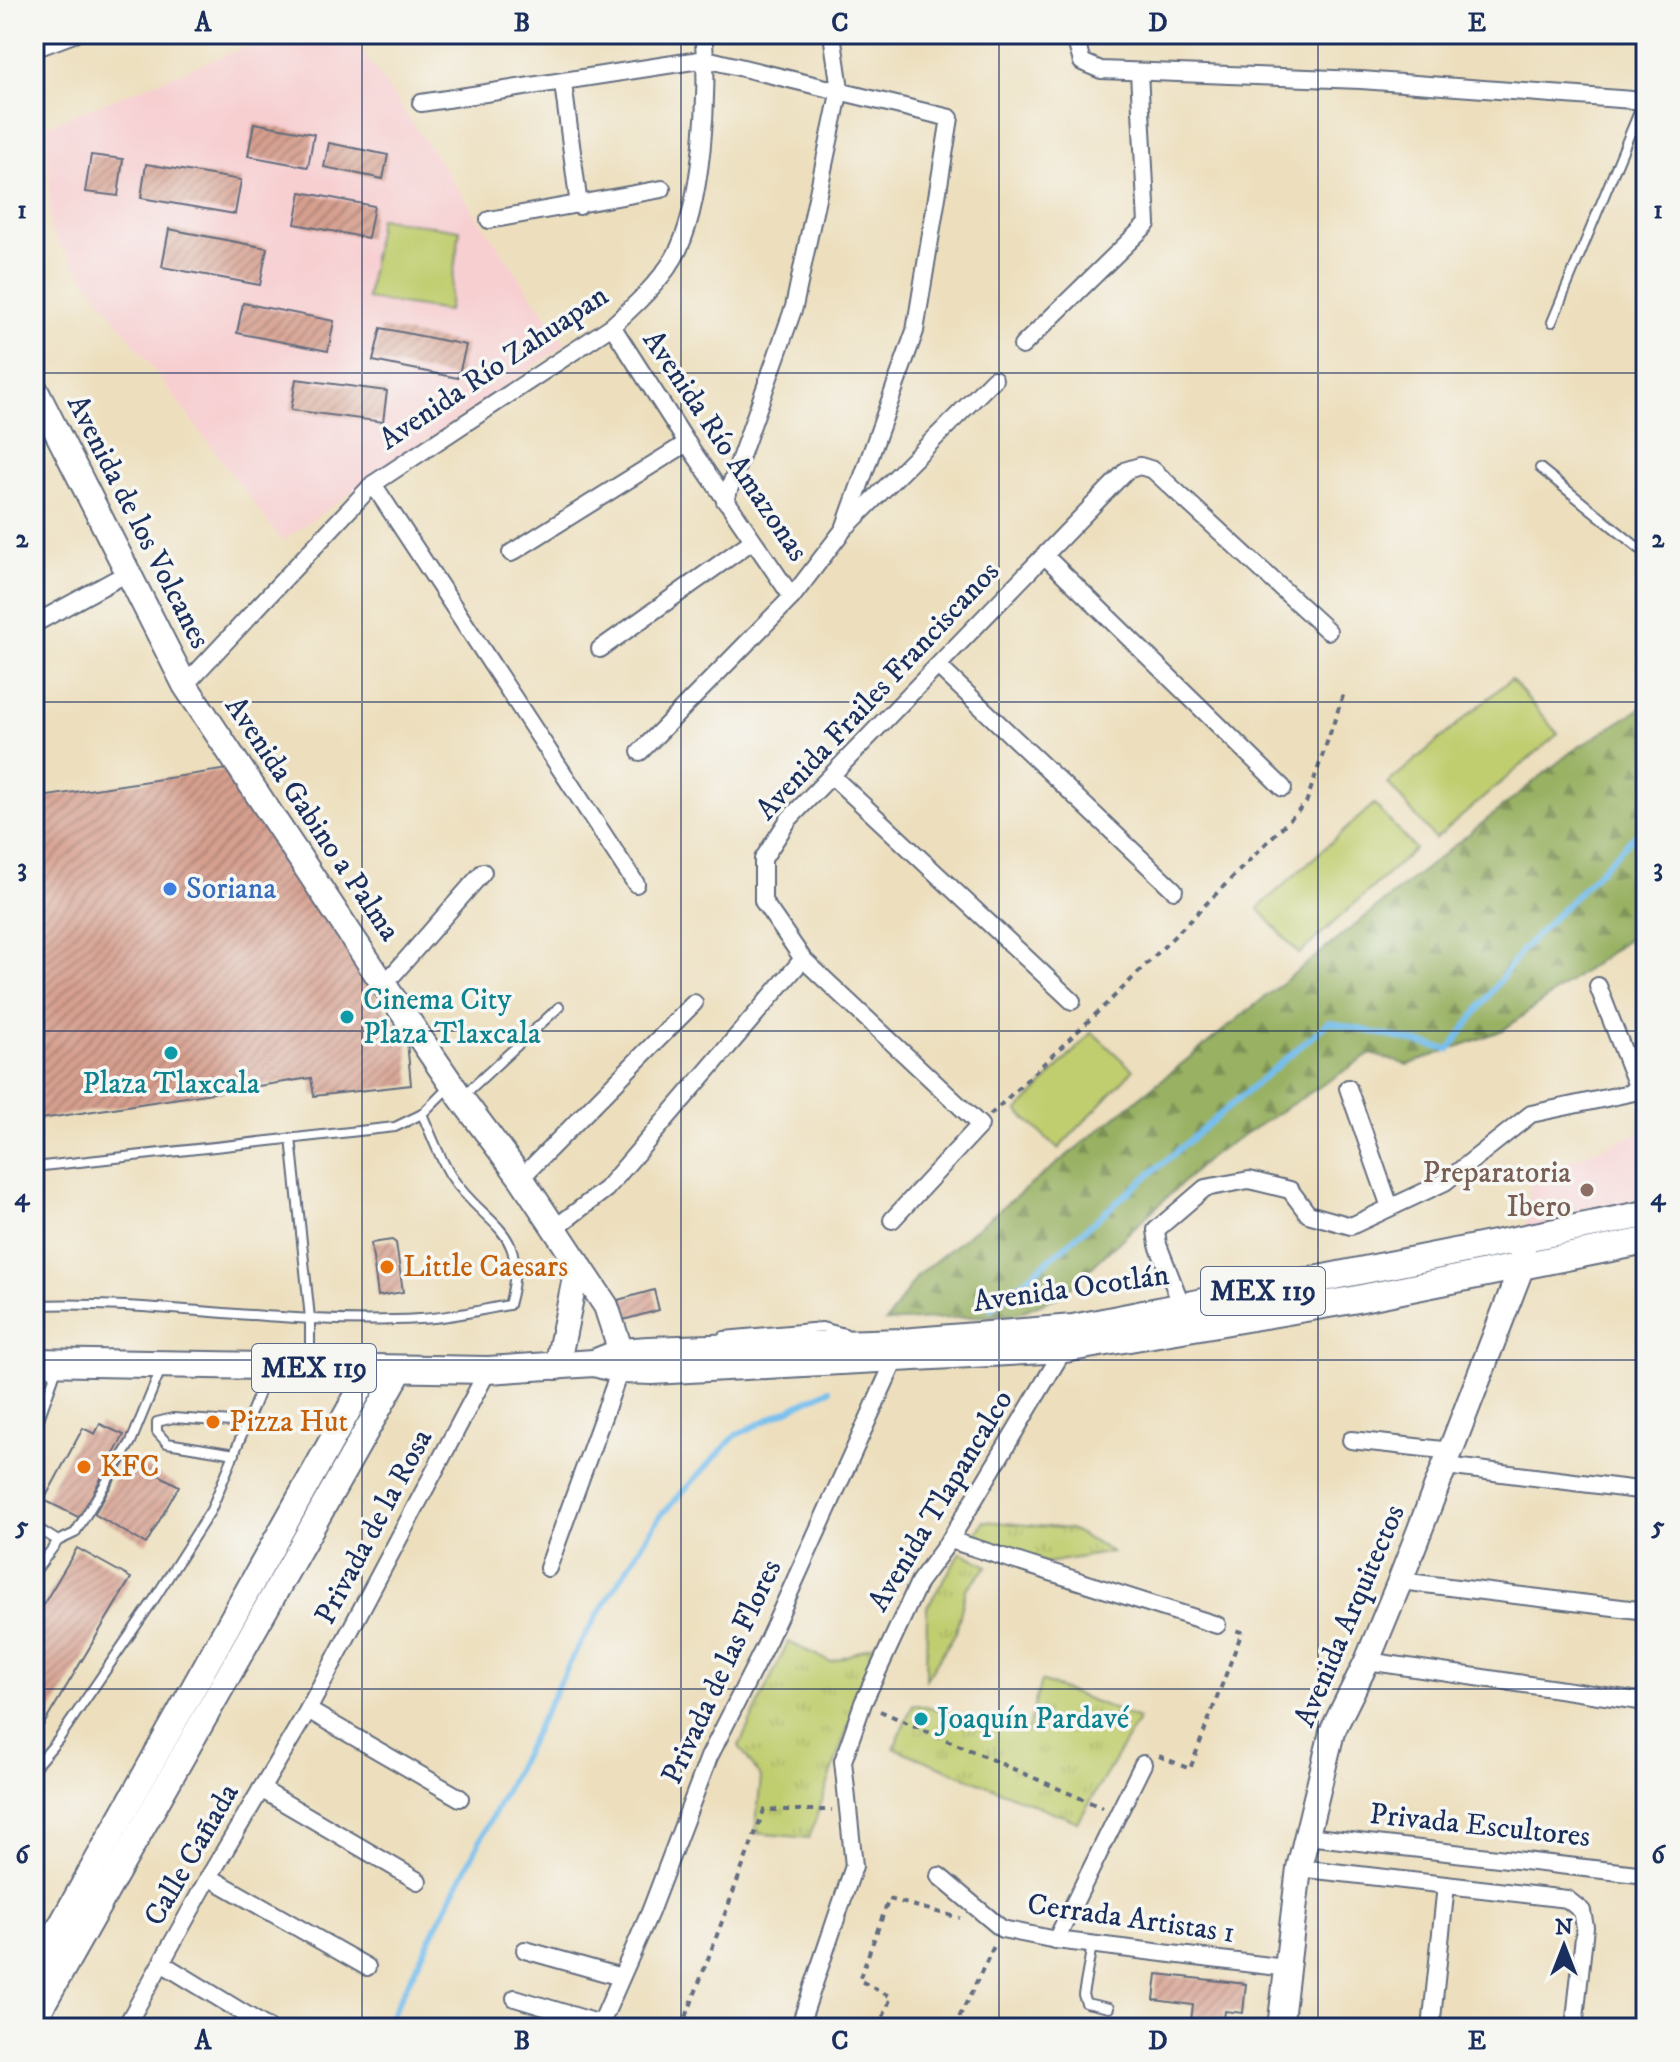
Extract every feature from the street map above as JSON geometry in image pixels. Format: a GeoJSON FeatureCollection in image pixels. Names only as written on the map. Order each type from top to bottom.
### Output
{"type":"FeatureCollection","features":[{"type":"Feature","properties":{"kind":"main road","name":"Avenida Ocotlán"},"geometry":{"type":"LineString","coordinates":[[1522,1253],[1646,1214]]}},
{"type":"Feature","properties":{"kind":"main road","name":"Avenida Ocotlán"},"geometry":{"type":"LineString","coordinates":[[47,1362],[488,1370],[1069,1338],[1522,1253],[1646,1241]]}},
{"type":"Feature","properties":{"kind":"main road","name":"Avenida Ocotlán"},"geometry":{"type":"LineString","coordinates":[[620,1361],[694,1347],[892,1348]]}},
{"type":"Feature","properties":{"kind":"street"},"geometry":{"type":"LineString","coordinates":[[34,49],[74,34]]}},
{"type":"Feature","properties":{"kind":"street","name":"Avenida Río Zahuapan"},"geometry":{"type":"LineString","coordinates":[[185,685],[373,484],[612,326],[643,297],[675,256],[697,185],[706,59],[703,34]]}},
{"type":"Feature","properties":{"kind":"street"},"geometry":{"type":"LineString","coordinates":[[725,501],[794,307],[840,89],[832,34]]}},
{"type":"Feature","properties":{"kind":"street"},"geometry":{"type":"LineString","coordinates":[[1074,34],[1082,62],[1101,70],[1361,80],[1645,101]]}},
{"type":"Feature","properties":{"kind":"street"},"geometry":{"type":"LineString","coordinates":[[421,103],[706,59],[950,118],[915,331],[844,529]]}},
{"type":"Feature","properties":{"kind":"street"},"geometry":{"type":"LineString","coordinates":[[1022,346],[1147,224],[1139,72]]}},
{"type":"Feature","properties":{"kind":"street"},"geometry":{"type":"LineString","coordinates":[[563,83],[579,206]]}},
{"type":"Feature","properties":{"kind":"street"},"geometry":{"type":"LineString","coordinates":[[489,220],[662,189]]}},
{"type":"Feature","properties":{"kind":"street","name":"Avenida Río Amazonas"},"geometry":{"type":"LineString","coordinates":[[612,326],[725,501],[792,597]]}},
{"type":"Feature","properties":{"kind":"street"},"geometry":{"type":"LineString","coordinates":[[640,752],[792,597],[844,529],[994,379]]}},
{"type":"Feature","properties":{"kind":"street","name":"Avenida de los Volcanes"},"geometry":{"type":"LineString","coordinates":[[34,387],[185,685]]}},
{"type":"Feature","properties":{"kind":"street"},"geometry":{"type":"LineString","coordinates":[[511,553],[687,443]]}},
{"type":"Feature","properties":{"kind":"street","name":"Avenida Frailes Franciscanos"},"geometry":{"type":"LineString","coordinates":[[980,1125],[803,959],[763,901],[763,859],[789,819],[1127,470],[1140,466],[1153,470],[1328,631]]}},
{"type":"Feature","properties":{"kind":"street"},"geometry":{"type":"LineString","coordinates":[[373,484],[636,884]]}},
{"type":"Feature","properties":{"kind":"street"},"geometry":{"type":"LineString","coordinates":[[600,649],[752,541]]}},
{"type":"Feature","properties":{"kind":"street"},"geometry":{"type":"LineString","coordinates":[[1044,555],[1283,788]]}},
{"type":"Feature","properties":{"kind":"street"},"geometry":{"type":"LineString","coordinates":[[34,624],[129,572]]}},
{"type":"Feature","properties":{"kind":"street"},"geometry":{"type":"LineString","coordinates":[[939,667],[1174,890]]}},
{"type":"Feature","properties":{"kind":"street","name":"Avenida Gabino a Palma"},"geometry":{"type":"LineString","coordinates":[[185,685],[456,1092],[521,1178],[606,1306],[620,1361]]}},
{"type":"Feature","properties":{"kind":"street"},"geometry":{"type":"LineString","coordinates":[[832,776],[1072,1001]]}},
{"type":"Feature","properties":{"kind":"street"},"geometry":{"type":"LineString","coordinates":[[384,985],[483,872]]}},
{"type":"Feature","properties":{"kind":"street"},"geometry":{"type":"LineString","coordinates":[[555,1228],[606,1189],[803,959]]}},
{"type":"Feature","properties":{"kind":"street"},"geometry":{"type":"LineString","coordinates":[[1186,1317],[1158,1245],[1156,1230],[1205,1188],[1249,1180],[1290,1190],[1308,1214],[1351,1226],[1445,1182],[1531,1114],[1642,1090],[1598,986]]}},
{"type":"Feature","properties":{"kind":"street"},"geometry":{"type":"LineString","coordinates":[[521,1178],[694,1003]]}},
{"type":"Feature","properties":{"kind":"street"},"geometry":{"type":"LineString","coordinates":[[1348,1088],[1390,1207]]}},
{"type":"Feature","properties":{"kind":"street"},"geometry":{"type":"LineString","coordinates":[[892,1220],[980,1125]]}},
{"type":"Feature","properties":{"kind":"street","name":"Avenida Arquitectos"},"geometry":{"type":"LineString","coordinates":[[1280,2028],[1299,1868],[1332,1732],[1367,1661],[1449,1459],[1522,1253]]}},
{"type":"Feature","properties":{"kind":"street"},"geometry":{"type":"LineString","coordinates":[[557,1367],[578,1263]]}},
{"type":"Feature","properties":{"kind":"street","name":"Avenida Tlapancalco"},"geometry":{"type":"LineString","coordinates":[[799,2028],[854,1866],[843,1761],[863,1703],[919,1582],[950,1540],[1069,1338]]}},
{"type":"Feature","properties":{"kind":"street","name":"Privada de las Flores"},"geometry":{"type":"LineString","coordinates":[[600,2026],[650,1912],[709,1757],[768,1640],[892,1348]]}},
{"type":"Feature","properties":{"kind":"street"},"geometry":{"type":"LineString","coordinates":[[548,1568],[620,1361]]}},
{"type":"Feature","properties":{"kind":"street"},"geometry":{"type":"LineString","coordinates":[[34,2020],[401,1369]]}},
{"type":"Feature","properties":{"kind":"street"},"geometry":{"type":"LineString","coordinates":[[34,1973],[371,1370]]}},
{"type":"Feature","properties":{"kind":"street","name":"Privada de la Rosa"},"geometry":{"type":"LineString","coordinates":[[308,1710],[488,1370]]}},
{"type":"Feature","properties":{"kind":"street"},"geometry":{"type":"LineString","coordinates":[[1351,1440],[1646,1491]]}},
{"type":"Feature","properties":{"kind":"street"},"geometry":{"type":"LineString","coordinates":[[950,1540],[1217,1625]]}},
{"type":"Feature","properties":{"kind":"street"},"geometry":{"type":"LineString","coordinates":[[1400,1581],[1646,1611]]}},
{"type":"Feature","properties":{"kind":"street"},"geometry":{"type":"LineString","coordinates":[[1367,1661],[1646,1702]]}},
{"type":"Feature","properties":{"kind":"street"},"geometry":{"type":"LineString","coordinates":[[308,1710],[460,1798]]}},
{"type":"Feature","properties":{"kind":"street","name":"Calle Cañada"},"geometry":{"type":"LineString","coordinates":[[125,2028],[209,1877],[308,1710]]}},
{"type":"Feature","properties":{"kind":"street"},"geometry":{"type":"LineString","coordinates":[[1056,1940],[1121,1816],[1146,1758]]}},
{"type":"Feature","properties":{"kind":"street"},"geometry":{"type":"LineString","coordinates":[[261,1789],[418,1881]]}},
{"type":"Feature","properties":{"kind":"street","name":"Privada Escultores"},"geometry":{"type":"LineString","coordinates":[[1307,1836],[1646,1875]]}},
{"type":"Feature","properties":{"kind":"street","name":"Privada Escultores"},"geometry":{"type":"LineString","coordinates":[[1299,1868],[1567,1899],[1582,1911],[1585,1927],[1574,2028]]}},
{"type":"Feature","properties":{"kind":"street","name":"Cerrada Artistas 1"},"geometry":{"type":"LineString","coordinates":[[939,1876],[1002,1929],[1092,1945],[1286,1968]]}},
{"type":"Feature","properties":{"kind":"street"},"geometry":{"type":"LineString","coordinates":[[209,1877],[367,1967]]}},
{"type":"Feature","properties":{"kind":"street"},"geometry":{"type":"LineString","coordinates":[[1431,2028],[1446,1885]]}},
{"type":"Feature","properties":{"kind":"street"},"geometry":{"type":"LineString","coordinates":[[525,1950],[621,1977]]}},
{"type":"Feature","properties":{"kind":"street"},"geometry":{"type":"LineString","coordinates":[[163,1964],[268,2028]]}},
{"type":"Feature","properties":{"kind":"street"},"geometry":{"type":"LineString","coordinates":[[515,1998],[600,2026]]}},
{"type":"Feature","properties":{"kind":"lane"},"geometry":{"type":"LineString","coordinates":[[1552,322],[1645,101]]}},
{"type":"Feature","properties":{"kind":"lane"},"geometry":{"type":"LineString","coordinates":[[1540,468],[1646,554]]}},
{"type":"Feature","properties":{"kind":"lane"},"geometry":{"type":"LineString","coordinates":[[34,1167],[395,1127],[456,1092],[559,1007]]}},
{"type":"Feature","properties":{"kind":"lane"},"geometry":{"type":"LineString","coordinates":[[34,1305],[310,1318],[422,1319],[509,1305],[517,1279],[510,1239],[451,1176],[422,1114]]}},
{"type":"Feature","properties":{"kind":"lane"},"geometry":{"type":"LineString","coordinates":[[291,1138],[310,1318],[310,1368]]}},
{"type":"Feature","properties":{"kind":"lane"},"geometry":{"type":"LineString","coordinates":[[34,1433],[47,1362]]}},
{"type":"Feature","properties":{"kind":"lane"},"geometry":{"type":"LineString","coordinates":[[34,1573],[58,1541],[75,1533],[131,1442],[163,1364]]}},
{"type":"Feature","properties":{"kind":"lane"},"geometry":{"type":"LineString","coordinates":[[34,1768],[58,1740],[211,1510],[270,1367]]}},
{"type":"Feature","properties":{"kind":"lane"},"geometry":{"type":"LineString","coordinates":[[235,1454],[167,1443],[157,1432],[157,1422],[173,1418],[247,1423]]}},
{"type":"Feature","properties":{"kind":"lane"},"geometry":{"type":"LineString","coordinates":[[34,1526],[58,1541]]}},
{"type":"Feature","properties":{"kind":"lane"},"geometry":{"type":"LineString","coordinates":[[1092,1945],[1083,1995],[1086,2003],[1109,2008]]}},
{"type":"Feature","properties":{"kind":"path"},"geometry":{"type":"LineString","coordinates":[[980,1125],[1124,987],[1306,803],[1345,690]]}},
{"type":"Feature","properties":{"kind":"path"},"geometry":{"type":"LineString","coordinates":[[1146,1758],[1190,1769],[1242,1632]]}},
{"type":"Feature","properties":{"kind":"path"},"geometry":{"type":"LineString","coordinates":[[863,1703],[1121,1816]]}},
{"type":"Feature","properties":{"kind":"path"},"geometry":{"type":"LineString","coordinates":[[682,2028],[764,1810],[846,1810]]}},
{"type":"Feature","properties":{"kind":"path"},"geometry":{"type":"LineString","coordinates":[[879,2028],[891,1997],[859,1980],[889,1899],[1002,1929],[954,2028]]}},
{"type":"Feature","properties":{"kind":"shaded area"},"geometry":{"type":"Polygon","coordinates":[[[278,34],[346,34],[360,48],[566,344],[282,541],[50,231],[48,125],[278,34]]]}},
{"type":"Feature","properties":{"kind":"shaded area","name":"Preparatoria Ibero"},"geometry":{"type":"Polygon","coordinates":[[[1646,1130],[1646,1203],[1526,1230],[1530,1176],[1646,1130]]]}},
{"type":"Feature","properties":{"kind":"green space"},"geometry":{"type":"Polygon","coordinates":[[[379,218],[460,230],[448,311],[367,299],[379,218]]]}},
{"type":"Feature","properties":{"kind":"green space"},"geometry":{"type":"Polygon","coordinates":[[[1511,679],[1558,734],[1435,839],[1388,783],[1511,679]]]}},
{"type":"Feature","properties":{"kind":"green space"},"geometry":{"type":"Polygon","coordinates":[[[1646,705],[1646,926],[1503,1030],[1408,1065],[1371,1054],[1212,1155],[1062,1295],[1016,1314],[886,1322],[918,1275],[1571,752],[1646,705]]]}},
{"type":"Feature","properties":{"kind":"green space"},"geometry":{"type":"Polygon","coordinates":[[[1374,804],[1415,849],[1299,954],[1258,908],[1374,804]]]}},
{"type":"Feature","properties":{"kind":"green space"},"geometry":{"type":"Polygon","coordinates":[[[1092,1032],[1133,1070],[1058,1149],[1018,1111],[1092,1032]]]}},
{"type":"Feature","properties":{"kind":"green space"},"geometry":{"type":"Polygon","coordinates":[[[984,1521],[1070,1529],[1112,1552],[1047,1563],[972,1540],[984,1521]]]}},
{"type":"Feature","properties":{"kind":"green space"},"geometry":{"type":"Polygon","coordinates":[[[961,1552],[988,1566],[966,1589],[956,1632],[926,1679],[927,1607],[961,1552]]]}},
{"type":"Feature","properties":{"kind":"green space"},"geometry":{"type":"Polygon","coordinates":[[[788,1642],[831,1662],[877,1644],[809,1838],[755,1833],[761,1778],[739,1746],[788,1642]]]}},
{"type":"Feature","properties":{"kind":"green space"},"geometry":{"type":"Polygon","coordinates":[[[1041,1681],[1139,1719],[1078,1822],[894,1748],[913,1704],[1027,1732],[1041,1681]]]}},
{"type":"Feature","properties":{"kind":"building"},"geometry":{"type":"Polygon","coordinates":[[[254,123],[314,134],[308,167],[248,156],[254,123]]]}},
{"type":"Feature","properties":{"kind":"building"},"geometry":{"type":"Polygon","coordinates":[[[329,143],[388,155],[383,179],[324,167],[329,143]]]}},
{"type":"Feature","properties":{"kind":"building"},"geometry":{"type":"Polygon","coordinates":[[[91,155],[123,159],[118,196],[85,192],[91,155]]]}},
{"type":"Feature","properties":{"kind":"building"},"geometry":{"type":"Polygon","coordinates":[[[146,164],[241,180],[235,214],[141,198],[146,164]]]}},
{"type":"Feature","properties":{"kind":"building"},"geometry":{"type":"Polygon","coordinates":[[[301,192],[374,206],[368,238],[295,224],[301,192]]]}},
{"type":"Feature","properties":{"kind":"building"},"geometry":{"type":"Polygon","coordinates":[[[169,229],[267,248],[260,285],[162,267],[169,229]]]}},
{"type":"Feature","properties":{"kind":"building"},"geometry":{"type":"Polygon","coordinates":[[[243,303],[334,321],[328,351],[237,333],[243,303]]]}},
{"type":"Feature","properties":{"kind":"building"},"geometry":{"type":"Polygon","coordinates":[[[381,328],[466,345],[458,378],[373,361],[381,328]]]}},
{"type":"Feature","properties":{"kind":"building"},"geometry":{"type":"Polygon","coordinates":[[[296,379],[387,391],[383,422],[291,410],[296,379]]]}},
{"type":"Feature","properties":{"kind":"building","name":"Soriana"},"geometry":{"type":"Polygon","coordinates":[[[228,769],[407,1041],[411,1085],[314,1096],[311,1078],[34,1120],[34,798],[228,769]]]}},
{"type":"Feature","properties":{"kind":"building","name":"Little Caesars"},"geometry":{"type":"Polygon","coordinates":[[[392,1240],[396,1243],[403,1292],[378,1296],[371,1243],[392,1240]]]}},
{"type":"Feature","properties":{"kind":"building"},"geometry":{"type":"Polygon","coordinates":[[[654,1290],[659,1310],[623,1320],[618,1300],[654,1290]]]}},
{"type":"Feature","properties":{"kind":"building","name":"KFC"},"geometry":{"type":"Polygon","coordinates":[[[100,1424],[124,1435],[80,1518],[44,1500],[83,1428],[95,1434],[100,1424]]]}},
{"type":"Feature","properties":{"kind":"building"},"geometry":{"type":"Polygon","coordinates":[[[128,1458],[179,1486],[146,1544],[94,1514],[128,1458]]]}},
{"type":"Feature","properties":{"kind":"building"},"geometry":{"type":"Polygon","coordinates":[[[77,1548],[131,1578],[41,1729],[34,1724],[34,1620],[77,1548]]]}},
{"type":"Feature","properties":{"kind":"building"},"geometry":{"type":"Polygon","coordinates":[[[1157,1974],[1246,1984],[1243,2013],[1225,2011],[1223,2028],[1190,2028],[1193,2005],[1154,2000],[1157,1974]]]}},
{"type":"Feature","properties":{"kind":"waterway"},"geometry":{"type":"LineString","coordinates":[[991,1309],[1329,1022],[1449,1050],[1522,950],[1646,824]]}},
{"type":"Feature","properties":{"kind":"waterway"},"geometry":{"type":"LineString","coordinates":[[385,2028],[579,1645],[660,1516],[736,1435],[829,1390]]}},
{"type":"Feature","properties":{"kind":"place","name":"Soriana"},"geometry":{"type":"Point","coordinates":[170,889]}},
{"type":"Feature","properties":{"kind":"place","name":"Cinema City Plaza Tlaxcala"},"geometry":{"type":"Point","coordinates":[347,1017]}},
{"type":"Feature","properties":{"kind":"place","name":"Plaza Tlaxcala"},"geometry":{"type":"Point","coordinates":[171,1053]}},
{"type":"Feature","properties":{"kind":"place","name":"Preparatoria Ibero"},"geometry":{"type":"Point","coordinates":[1587,1190]}},
{"type":"Feature","properties":{"kind":"place","name":"Little Caesars"},"geometry":{"type":"Point","coordinates":[387,1267]}},
{"type":"Feature","properties":{"kind":"place","name":"Pizza Hut"},"geometry":{"type":"Point","coordinates":[213,1422]}},
{"type":"Feature","properties":{"kind":"place","name":"KFC"},"geometry":{"type":"Point","coordinates":[84,1467]}},
{"type":"Feature","properties":{"kind":"place","name":"Joaquín Pardavé"},"geometry":{"type":"Point","coordinates":[921,1719]}}]}
